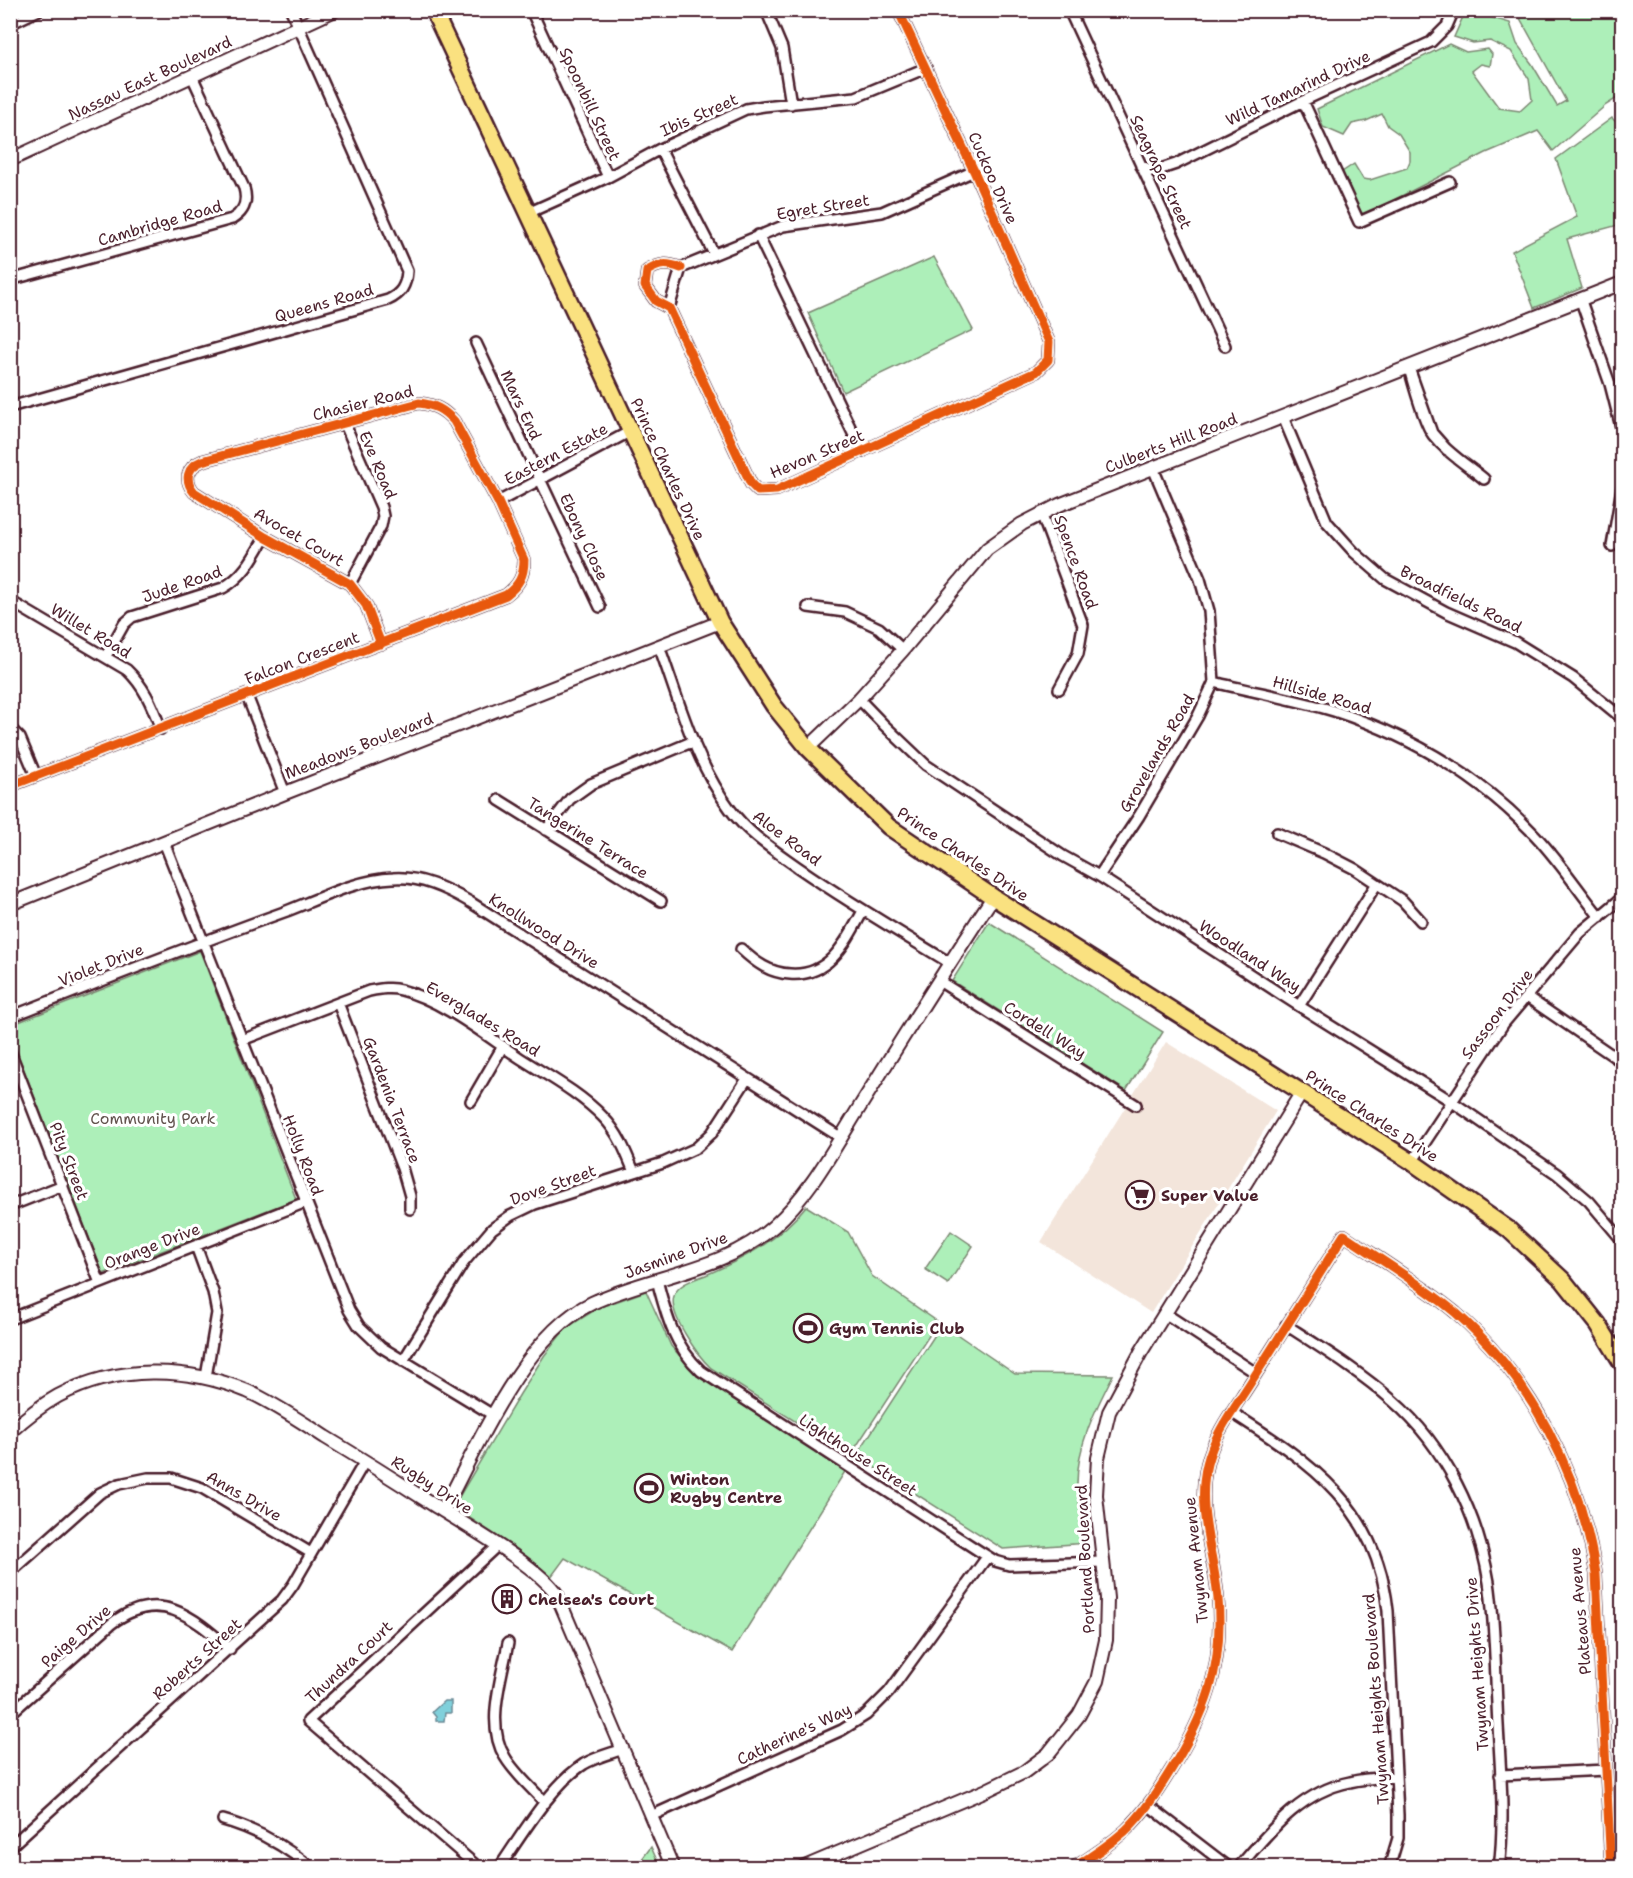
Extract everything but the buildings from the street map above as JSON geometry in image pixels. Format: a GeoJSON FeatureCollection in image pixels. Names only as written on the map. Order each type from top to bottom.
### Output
{"type":"FeatureCollection","features":[{"type":"Feature","properties":{"kind":"highway","name":"Prince Charles Drive"},"geometry":{"type":"LineString","coordinates":[[433,10],[720,622],[774,706],[808,748],[889,827],[993,897],[1412,1162],[1508,1229],[1563,1280],[1598,1324],[1623,1363]]}},
{"type":"Feature","properties":{"kind":"street"},"geometry":{"type":"LineString","coordinates":[[10,24],[39,10]]}},
{"type":"Feature","properties":{"kind":"street","name":"Queens Road"},"geometry":{"type":"LineString","coordinates":[[10,407],[388,300],[402,289],[406,281],[406,271],[291,10]]}},
{"type":"Feature","properties":{"kind":"street","name":"Nassau East Boulevard"},"geometry":{"type":"LineString","coordinates":[[10,160],[335,10]]}},
{"type":"Feature","properties":{"kind":"street","name":"Spoonbill Street"},"geometry":{"type":"LineString","coordinates":[[531,10],[608,177]]}},
{"type":"Feature","properties":{"kind":"street"},"geometry":{"type":"LineString","coordinates":[[766,10],[782,48],[791,104]]}},
{"type":"Feature","properties":{"kind":"street","name":"Cuckoo Drive"},"geometry":{"type":"LineString","coordinates":[[898,10],[974,171],[1049,342],[1048,360]]}},
{"type":"Feature","properties":{"kind":"street","name":"Seagrape Street"},"geometry":{"type":"LineString","coordinates":[[1069,10],[1225,346]]}},
{"type":"Feature","properties":{"kind":"street","name":"Wild Tamarind Drive"},"geometry":{"type":"LineString","coordinates":[[1141,166],[1155,171],[1176,164],[1303,101],[1431,42],[1447,26],[1454,10]]}},
{"type":"Feature","properties":{"kind":"street","name":"Ibis Street"},"geometry":{"type":"LineString","coordinates":[[528,213],[608,177],[660,148],[746,110],[856,97],[926,68]]}},
{"type":"Feature","properties":{"kind":"street","name":"Cambridge Road"},"geometry":{"type":"LineString","coordinates":[[10,280],[238,215],[246,203],[244,188],[192,76]]}},
{"type":"Feature","properties":{"kind":"street"},"geometry":{"type":"LineString","coordinates":[[1303,101],[1359,222],[1450,182]]}},
{"type":"Feature","properties":{"kind":"street"},"geometry":{"type":"LineString","coordinates":[[660,148],[714,254]]}},
{"type":"Feature","properties":{"kind":"street","name":"Egret Street"},"geometry":{"type":"LineString","coordinates":[[681,268],[783,226],[882,213],[974,171]]}},
{"type":"Feature","properties":{"kind":"street"},"geometry":{"type":"LineString","coordinates":[[758,235],[862,452]]}},
{"type":"Feature","properties":{"kind":"street","name":"Hevon Street"},"geometry":{"type":"LineString","coordinates":[[681,268],[663,263],[647,272],[645,286],[656,302],[669,308],[751,484],[758,491],[777,490],[862,452],[1036,372],[1048,360]]}},
{"type":"Feature","properties":{"kind":"street"},"geometry":{"type":"LineString","coordinates":[[669,308],[681,268]]}},
{"type":"Feature","properties":{"kind":"street","name":"Culberts Hill Road"},"geometry":{"type":"LineString","coordinates":[[808,748],[859,699],[987,549],[1041,513],[1623,283]]}},
{"type":"Feature","properties":{"kind":"street"},"geometry":{"type":"LineString","coordinates":[[1581,301],[1610,384],[1623,431]]}},
{"type":"Feature","properties":{"kind":"street","name":"Mars End"},"geometry":{"type":"LineString","coordinates":[[476,344],[540,480]]}},
{"type":"Feature","properties":{"kind":"street"},"geometry":{"type":"LineString","coordinates":[[1408,368],[1432,433],[1447,450],[1484,478]]}},
{"type":"Feature","properties":{"kind":"street","name":"Chasier Road"},"geometry":{"type":"LineString","coordinates":[[189,472],[202,461],[419,403],[433,404],[445,411],[454,421],[498,502]]}},
{"type":"Feature","properties":{"kind":"street","name":"Broadfields Road"},"geometry":{"type":"LineString","coordinates":[[1283,417],[1327,522],[1354,552],[1385,579],[1446,612],[1515,642],[1573,678],[1623,718]]}},
{"type":"Feature","properties":{"kind":"street","name":"Eve Road"},"geometry":{"type":"LineString","coordinates":[[344,422],[383,516],[381,526],[350,584]]}},
{"type":"Feature","properties":{"kind":"street","name":"Eastern Estate"},"geometry":{"type":"LineString","coordinates":[[498,502],[629,432]]}},
{"type":"Feature","properties":{"kind":"street","name":"Grovelands Road"},"geometry":{"type":"LineString","coordinates":[[1099,876],[1139,816],[1198,716],[1214,682],[1209,611],[1200,579],[1153,468]]}},
{"type":"Feature","properties":{"kind":"street","name":"Avocet Court"},"geometry":{"type":"LineString","coordinates":[[189,472],[188,483],[194,492],[266,537],[350,584],[366,605],[381,644]]}},
{"type":"Feature","properties":{"kind":"street","name":"Ebony Close"},"geometry":{"type":"LineString","coordinates":[[540,480],[600,607]]}},
{"type":"Feature","properties":{"kind":"street"},"geometry":{"type":"LineString","coordinates":[[1612,546],[1623,488]]}},
{"type":"Feature","properties":{"kind":"street","name":"Falcon Crescent"},"geometry":{"type":"LineString","coordinates":[[10,786],[506,595],[520,580],[524,571],[524,560],[498,502]]}},
{"type":"Feature","properties":{"kind":"street","name":"Spence Road"},"geometry":{"type":"LineString","coordinates":[[1041,513],[1083,625],[1078,654],[1059,688]]}},
{"type":"Feature","properties":{"kind":"street","name":"Jude Road"},"geometry":{"type":"LineString","coordinates":[[106,656],[124,624],[132,617],[223,588],[234,582],[244,573],[266,537]]}},
{"type":"Feature","properties":{"kind":"street","name":"Willet Road"},"geometry":{"type":"LineString","coordinates":[[10,602],[127,670],[140,682],[149,698],[160,729]]}},
{"type":"Feature","properties":{"kind":"street"},"geometry":{"type":"LineString","coordinates":[[808,607],[845,612],[879,628],[903,650]]}},
{"type":"Feature","properties":{"kind":"street","name":"Meadows Boulevard"},"geometry":{"type":"LineString","coordinates":[[10,904],[720,622]]}},
{"type":"Feature","properties":{"kind":"street","name":"Aloe Road"},"geometry":{"type":"LineString","coordinates":[[658,646],[694,741],[716,788],[744,826],[764,843],[863,911],[950,963]]}},
{"type":"Feature","properties":{"kind":"street","name":"Hillside Road"},"geometry":{"type":"LineString","coordinates":[[1214,682],[1332,711],[1382,728],[1441,758],[1494,795],[1533,832],[1600,917]]}},
{"type":"Feature","properties":{"kind":"street"},"geometry":{"type":"LineString","coordinates":[[246,696],[285,793]]}},
{"type":"Feature","properties":{"kind":"street","name":"Woodland Way"},"geometry":{"type":"LineString","coordinates":[[859,699],[926,765],[1063,856],[1099,876],[1299,1006],[1451,1101],[1557,1174],[1589,1201],[1623,1240]]}},
{"type":"Feature","properties":{"kind":"street"},"geometry":{"type":"LineString","coordinates":[[10,728],[20,738],[36,776]]}},
{"type":"Feature","properties":{"kind":"street"},"geometry":{"type":"LineString","coordinates":[[546,830],[570,800],[591,784],[694,741]]}},
{"type":"Feature","properties":{"kind":"street","name":"Tangerine Terrace"},"geometry":{"type":"LineString","coordinates":[[499,800],[661,901]]}},
{"type":"Feature","properties":{"kind":"street"},"geometry":{"type":"LineString","coordinates":[[1277,833],[1355,869],[1403,901],[1420,921]]}},
{"type":"Feature","properties":{"kind":"street","name":"Holly Road"},"geometry":{"type":"LineString","coordinates":[[164,842],[341,1293],[354,1318],[374,1341],[403,1361],[494,1415]]}},
{"type":"Feature","properties":{"kind":"street","name":"Knollwood Drive"},"geometry":{"type":"LineString","coordinates":[[203,941],[372,881],[400,878],[426,882],[447,889],[470,902],[840,1137]]}},
{"type":"Feature","properties":{"kind":"street"},"geometry":{"type":"LineString","coordinates":[[1299,1006],[1376,885]]}},
{"type":"Feature","properties":{"kind":"street","name":"Jasmine Drive"},"geometry":{"type":"LineString","coordinates":[[443,1511],[494,1415],[540,1346],[562,1323],[590,1304],[730,1254],[765,1234],[782,1219],[798,1200],[840,1137],[993,897]]}},
{"type":"Feature","properties":{"kind":"street","name":"Sassoon Drive"},"geometry":{"type":"LineString","coordinates":[[1412,1162],[1504,1023],[1580,933],[1623,898]]}},
{"type":"Feature","properties":{"kind":"street"},"geometry":{"type":"LineString","coordinates":[[741,949],[768,969],[785,974],[809,973],[827,963],[840,949],[863,911]]}},
{"type":"Feature","properties":{"kind":"street","name":"Violet Drive"},"geometry":{"type":"LineString","coordinates":[[10,1017],[203,941]]}},
{"type":"Feature","properties":{"kind":"street","name":"Cordell Way"},"geometry":{"type":"LineString","coordinates":[[939,981],[1136,1106]]}},
{"type":"Feature","properties":{"kind":"street","name":"Everglades Road"},"geometry":{"type":"LineString","coordinates":[[242,1040],[377,989],[402,990],[437,1005],[503,1046],[596,1110],[616,1133],[634,1172]]}},
{"type":"Feature","properties":{"kind":"street"},"geometry":{"type":"LineString","coordinates":[[1527,997],[1623,1062]]}},
{"type":"Feature","properties":{"kind":"street","name":"Gardenia Terrace"},"geometry":{"type":"LineString","coordinates":[[338,1003],[402,1168],[411,1197],[410,1209]]}},
{"type":"Feature","properties":{"kind":"street"},"geometry":{"type":"LineString","coordinates":[[471,1101],[503,1046]]}},
{"type":"Feature","properties":{"kind":"street","name":"Pity Street"},"geometry":{"type":"LineString","coordinates":[[10,1051],[100,1283]]}},
{"type":"Feature","properties":{"kind":"street","name":"Dove Street"},"geometry":{"type":"LineString","coordinates":[[403,1361],[464,1262],[492,1229],[510,1216],[535,1204],[674,1158],[702,1143],[719,1123],[747,1079]]}},
{"type":"Feature","properties":{"kind":"street","name":"Portland Boulevard"},"geometry":{"type":"LineString","coordinates":[[802,1868],[987,1790],[1024,1772],[1044,1759],[1078,1715],[1097,1681],[1102,1666],[1108,1620],[1096,1495],[1098,1458],[1105,1426],[1122,1386],[1302,1092]]}},
{"type":"Feature","properties":{"kind":"street"},"geometry":{"type":"LineString","coordinates":[[10,1206],[63,1185]]}},
{"type":"Feature","properties":{"kind":"street","name":"Orange Drive"},"geometry":{"type":"LineString","coordinates":[[10,1319],[306,1202]]}},
{"type":"Feature","properties":{"kind":"street","name":"Twynam Avenue"},"geometry":{"type":"LineString","coordinates":[[1073,1868],[1114,1840],[1138,1818],[1174,1765],[1206,1705],[1215,1671],[1219,1613],[1204,1510],[1204,1475],[1212,1448],[1231,1412],[1344,1235]]}},
{"type":"Feature","properties":{"kind":"street","name":"Plateaus Avenue"},"geometry":{"type":"LineString","coordinates":[[1344,1235],[1436,1298],[1473,1330],[1509,1370],[1549,1433],[1578,1502],[1593,1556],[1599,1626],[1611,1868]]}},
{"type":"Feature","properties":{"kind":"street"},"geometry":{"type":"LineString","coordinates":[[196,1246],[213,1292],[217,1313],[206,1377]]}},
{"type":"Feature","properties":{"kind":"street","name":"Lighthouse Street"},"geometry":{"type":"LineString","coordinates":[[657,1280],[674,1336],[684,1353],[701,1371],[987,1557],[1009,1565],[1102,1562]]}},
{"type":"Feature","properties":{"kind":"street"},"geometry":{"type":"LineString","coordinates":[[1166,1314],[1256,1373]]}},
{"type":"Feature","properties":{"kind":"street","name":"Twynam Heights Drive"},"geometry":{"type":"LineString","coordinates":[[1286,1325],[1351,1367],[1395,1402],[1430,1440],[1454,1480],[1479,1542],[1489,1584],[1494,1634],[1500,1775],[1499,1868]]}},
{"type":"Feature","properties":{"kind":"street","name":"Rugby Drive"},"geometry":{"type":"LineString","coordinates":[[10,1432],[36,1410],[58,1396],[99,1380],[154,1372],[186,1373],[206,1377],[232,1385],[263,1399],[497,1546],[543,1578],[555,1591],[673,1868]]}},
{"type":"Feature","properties":{"kind":"street","name":"Twynam Heights Boulevard"},"geometry":{"type":"LineString","coordinates":[[1231,1412],[1277,1441],[1316,1471],[1345,1502],[1367,1536],[1382,1573],[1386,1591],[1398,1838],[1389,1868]]}},
{"type":"Feature","properties":{"kind":"street","name":"Roberts Street"},"geometry":{"type":"LineString","coordinates":[[10,1847],[230,1649],[288,1593],[365,1461]]}},
{"type":"Feature","properties":{"kind":"street","name":"Anns Drive"},"geometry":{"type":"LineString","coordinates":[[10,1573],[100,1493],[119,1484],[148,1478],[171,1478],[202,1488],[311,1553]]}},
{"type":"Feature","properties":{"kind":"street","name":"Thundra Court"},"geometry":{"type":"LineString","coordinates":[[479,1868],[308,1721],[497,1546]]}},
{"type":"Feature","properties":{"kind":"street","name":"Catherine's Way"},"geometry":{"type":"LineString","coordinates":[[651,1816],[842,1730],[866,1715],[889,1692],[987,1557]]}},
{"type":"Feature","properties":{"kind":"street","name":"Paige Drive"},"geometry":{"type":"LineString","coordinates":[[10,1714],[111,1624],[127,1613],[140,1608],[164,1607],[180,1612],[205,1627],[230,1649]]}},
{"type":"Feature","properties":{"kind":"street"},"geometry":{"type":"LineString","coordinates":[[508,1643],[497,1705],[498,1738],[506,1759],[545,1803]]}},
{"type":"Feature","properties":{"kind":"street"},"geometry":{"type":"LineString","coordinates":[[499,1868],[565,1779],[596,1758],[623,1749]]}},
{"type":"Feature","properties":{"kind":"street"},"geometry":{"type":"LineString","coordinates":[[1500,1775],[1606,1770]]}},
{"type":"Feature","properties":{"kind":"street"},"geometry":{"type":"LineString","coordinates":[[1238,1868],[1285,1816],[1309,1797],[1347,1782],[1396,1777]]}},
{"type":"Feature","properties":{"kind":"street"},"geometry":{"type":"LineString","coordinates":[[1148,1805],[1230,1868]]}},
{"type":"Feature","properties":{"kind":"street"},"geometry":{"type":"LineString","coordinates":[[222,1820],[256,1831],[285,1847],[312,1868]]}},
{"type":"Feature","properties":{"kind":"shaded area"},"geometry":{"type":"Polygon","coordinates":[[[1166,1042],[1276,1111],[1151,1313],[1041,1242],[1166,1042]]]}},
{"type":"Feature","properties":{"kind":"green space"},"geometry":{"type":"Polygon","coordinates":[[[1466,10],[1510,23],[1517,44],[1557,106],[1566,101],[1520,18],[1536,11],[1622,11],[1622,95],[1606,105],[1553,151],[1538,131],[1486,153],[1360,217],[1342,172],[1354,164],[1363,179],[1370,180],[1407,168],[1410,152],[1399,134],[1388,126],[1382,114],[1352,124],[1344,136],[1323,127],[1317,109],[1449,44],[1466,52],[1488,49],[1492,54],[1490,66],[1481,64],[1472,71],[1499,108],[1520,111],[1532,100],[1529,79],[1511,51],[1490,41],[1473,43],[1454,37],[1466,10]]]}},
{"type":"Feature","properties":{"kind":"green space"},"geometry":{"type":"Polygon","coordinates":[[[1612,118],[1622,128],[1622,224],[1567,239],[1582,288],[1534,308],[1512,251],[1577,217],[1556,159],[1612,118]]]}},
{"type":"Feature","properties":{"kind":"green space"},"geometry":{"type":"Polygon","coordinates":[[[934,257],[973,330],[843,392],[808,313],[934,257]]]}},
{"type":"Feature","properties":{"kind":"green space"},"geometry":{"type":"Polygon","coordinates":[[[989,922],[1163,1032],[1126,1091],[952,981],[989,922]]]}},
{"type":"Feature","properties":{"kind":"green space","name":"Community Park"},"geometry":{"type":"Polygon","coordinates":[[[200,951],[296,1199],[103,1274],[11,1036],[11,1025],[200,951]]]}},
{"type":"Feature","properties":{"kind":"green space","name":"Gym Tennis Club"},"geometry":{"type":"Polygon","coordinates":[[[806,1206],[848,1232],[872,1276],[938,1322],[850,1456],[711,1368],[685,1334],[673,1304],[676,1292],[683,1285],[736,1261],[762,1246],[796,1218],[806,1206]]]}},
{"type":"Feature","properties":{"kind":"green space"},"geometry":{"type":"Polygon","coordinates":[[[951,1231],[973,1246],[948,1284],[925,1269],[951,1231]]]}},
{"type":"Feature","properties":{"kind":"green space","name":"Winton Rugby Centre"},"geometry":{"type":"Polygon","coordinates":[[[646,1291],[671,1346],[696,1374],[846,1470],[732,1652],[565,1558],[551,1577],[517,1549],[453,1507],[520,1394],[544,1356],[566,1328],[598,1308],[646,1291]]]}},
{"type":"Feature","properties":{"kind":"green space"},"geometry":{"type":"Polygon","coordinates":[[[942,1324],[1015,1374],[1113,1375],[1100,1400],[1080,1455],[1078,1499],[1088,1543],[1003,1549],[856,1456],[942,1324]]]}},
{"type":"Feature","properties":{"kind":"green space"},"geometry":{"type":"Polygon","coordinates":[[[651,1847],[660,1867],[636,1867],[651,1847]]]}},
{"type":"Feature","properties":{"kind":"water"},"geometry":{"type":"Polygon","coordinates":[[[444,1701],[451,1701],[451,1713],[445,1713],[444,1721],[436,1721],[432,1712],[444,1701]]]}},
{"type":"Feature","properties":{"kind":"cycle path"},"geometry":{"type":"LineString","coordinates":[[681,268],[672,265],[652,268],[647,271],[645,286],[656,301],[669,308],[751,484],[758,491],[777,490],[1036,372],[1048,360],[1049,342],[974,171],[898,10]]}},
{"type":"Feature","properties":{"kind":"cycle path"},"geometry":{"type":"LineString","coordinates":[[10,786],[506,595],[511,591],[522,575],[524,560],[498,502],[454,421],[438,408],[425,404],[419,403],[202,461],[190,470],[188,478],[194,492],[265,537],[350,584],[366,605],[381,644]]}},
{"type":"Feature","properties":{"kind":"cycle path"},"geometry":{"type":"LineString","coordinates":[[1073,1868],[1119,1836],[1143,1811],[1182,1752],[1202,1711],[1215,1669],[1219,1624],[1216,1582],[1205,1514],[1204,1481],[1207,1464],[1215,1440],[1227,1419],[1344,1235],[1443,1302],[1483,1339],[1529,1398],[1565,1465],[1589,1537],[1596,1574],[1611,1868]]}},
{"type":"Feature","properties":{"kind":"place","name":"Super Value"},"geometry":{"type":"Point","coordinates":[1140,1195]}},
{"type":"Feature","properties":{"kind":"place","name":"Gym Tennis Club"},"geometry":{"type":"Point","coordinates":[808,1328]}},
{"type":"Feature","properties":{"kind":"place","name":"Winton Rugby Centre"},"geometry":{"type":"Point","coordinates":[649,1488]}},
{"type":"Feature","properties":{"kind":"place","name":"Chelsea's Court"},"geometry":{"type":"Point","coordinates":[507,1599]}}]}
